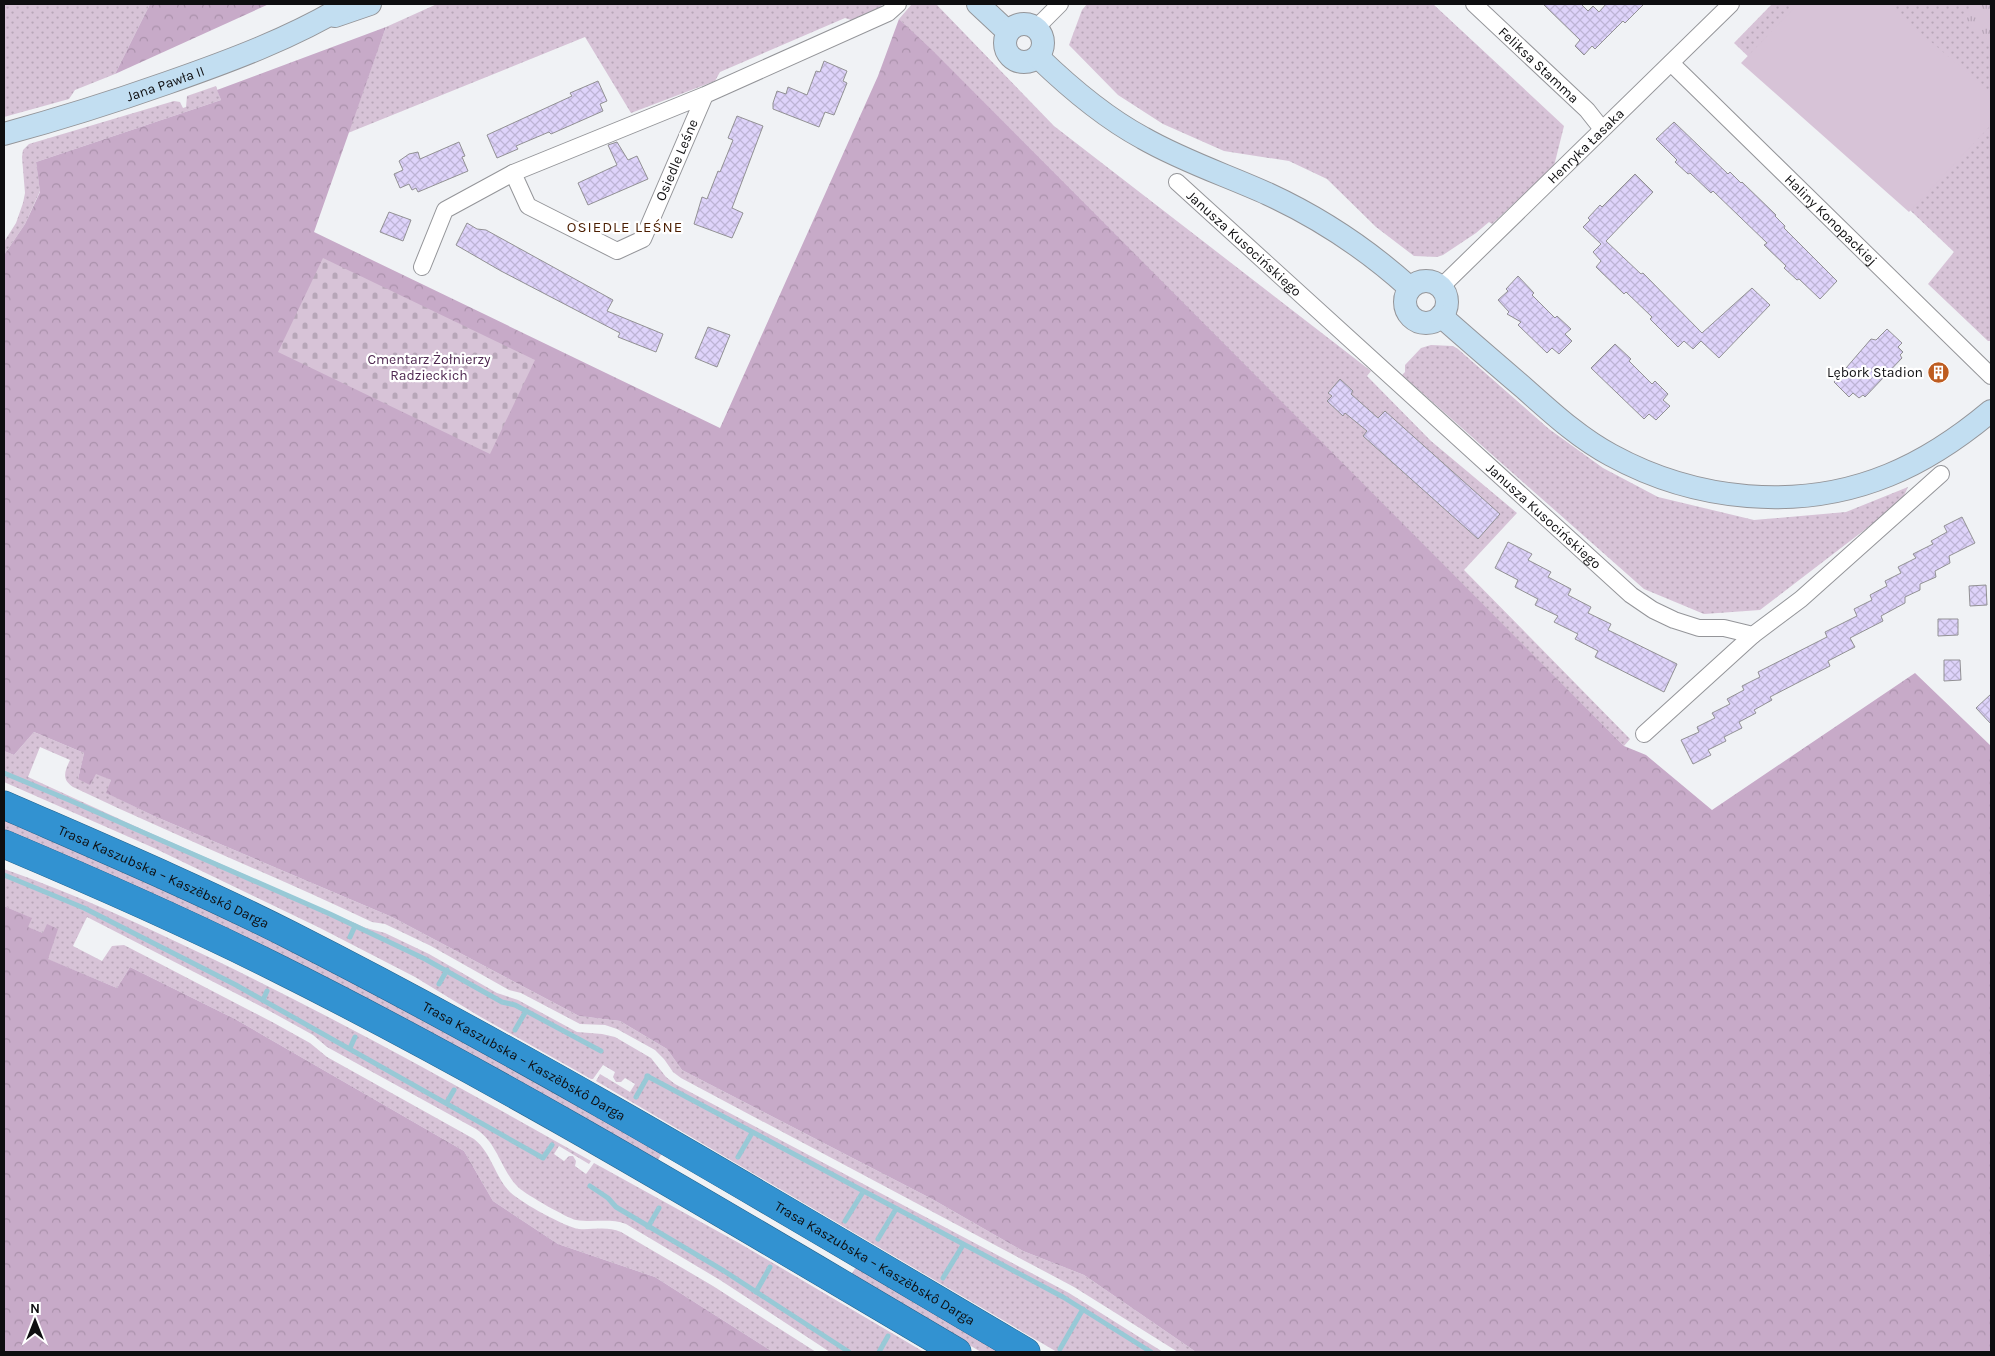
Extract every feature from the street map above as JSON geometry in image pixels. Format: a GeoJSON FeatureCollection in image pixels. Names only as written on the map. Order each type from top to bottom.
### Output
{"type":"FeatureCollection","features":[{"type":"Feature","properties":{"kind":"highway","name":"Trasa Kaszubska – Kaszëbskô Darga"},"geometry":{"type":"LineString","coordinates":[[4,805],[146,867],[287,934],[451,1019],[641,1126],[1026,1352]]}},
{"type":"Feature","properties":{"kind":"highway"},"geometry":{"type":"LineString","coordinates":[[9,848],[133,899],[272,965],[432,1049],[624,1157],[957,1352]]}},
{"type":"Feature","properties":{"kind":"street","name":"Jana Pawła II"},"geometry":{"type":"LineString","coordinates":[[4,134],[91,109],[218,65],[278,41],[322,20],[348,4]]}},
{"type":"Feature","properties":{"kind":"street","name":"Jana Pawła II"},"geometry":{"type":"LineString","coordinates":[[322,20],[370,4]]}},
{"type":"Feature","properties":{"kind":"street","name":"Osiedle Leśne"},"geometry":{"type":"LineString","coordinates":[[422,267],[445,210],[513,173],[705,95],[888,13],[898,4]]}},
{"type":"Feature","properties":{"kind":"street"},"geometry":{"type":"LineString","coordinates":[[978,4],[1008,32]]}},
{"type":"Feature","properties":{"kind":"street"},"geometry":{"type":"LineString","coordinates":[[1036,27],[1060,4]]}},
{"type":"Feature","properties":{"kind":"street","name":"Feliksa Stamma"},"geometry":{"type":"LineString","coordinates":[[1474,4],[1587,110],[1602,129]]}},
{"type":"Feature","properties":{"kind":"street","name":"Henryka Łasaka"},"geometry":{"type":"LineString","coordinates":[[1440,287],[1731,4]]}},
{"type":"Feature","properties":{"kind":"street"},"geometry":{"type":"LineString","coordinates":[[1021,23],[1036,27],[1042,34],[1044,42],[1038,57],[1031,61],[1015,60],[1009,55],[1006,48],[1005,39],[1008,32],[1014,26],[1021,23]]}},
{"type":"Feature","properties":{"kind":"street"},"geometry":{"type":"LineString","coordinates":[[1038,57],[1054,73],[1095,106],[1142,138],[1181,158],[1275,197],[1322,222],[1357,245],[1410,288]]}},
{"type":"Feature","properties":{"kind":"street","name":"Haliny Konopackiej"},"geometry":{"type":"LineString","coordinates":[[1671,62],[1991,376]]}},
{"type":"Feature","properties":{"kind":"street","name":"Osiedle Leśne"},"geometry":{"type":"LineString","coordinates":[[513,173],[528,206],[616,251],[643,239],[705,95]]}},
{"type":"Feature","properties":{"kind":"street","name":"Janusza Kusocińskiego"},"geometry":{"type":"LineString","coordinates":[[1177,182],[1631,595],[1653,610],[1698,628],[1724,628],[1754,635]]}},
{"type":"Feature","properties":{"kind":"street"},"geometry":{"type":"LineString","coordinates":[[1422,281],[1429,281],[1440,287],[1447,299],[1445,311],[1441,316],[1429,322],[1423,322],[1411,316],[1406,305],[1410,288],[1422,281]]}},
{"type":"Feature","properties":{"kind":"street"},"geometry":{"type":"LineString","coordinates":[[1441,316],[1555,416],[1582,437],[1610,455],[1647,473],[1681,485],[1723,494],[1752,497],[1787,497],[1822,493],[1857,485],[1888,475],[1924,458],[1957,438],[1991,411]]}},
{"type":"Feature","properties":{"kind":"street"},"geometry":{"type":"LineString","coordinates":[[1644,734],[1754,635],[1801,598],[1941,474]]}},
{"type":"Feature","properties":{"kind":"green space"},"geometry":{"type":"Polygon","coordinates":[[[4,4],[150,4],[115,74],[75,90],[69,99],[4,117],[4,4]]]}},
{"type":"Feature","properties":{"kind":"green space"},"geometry":{"type":"Polygon","coordinates":[[[150,4],[269,4],[115,74],[150,4]]]}},
{"type":"Feature","properties":{"kind":"green space"},"geometry":{"type":"Polygon","coordinates":[[[437,4],[883,4],[854,21],[845,18],[720,72],[715,81],[631,113],[585,37],[348,133],[386,27],[437,4]]]}},
{"type":"Feature","properties":{"kind":"green space"},"geometry":{"type":"Polygon","coordinates":[[[912,4],[936,4],[1054,126],[1371,371],[1367,376],[1431,441],[1517,513],[1464,570],[1630,739],[1624,746],[899,19],[912,4]]]}},
{"type":"Feature","properties":{"kind":"green space"},"geometry":{"type":"Polygon","coordinates":[[[1087,4],[1433,4],[1564,126],[1554,166],[1492,224],[1489,222],[1443,255],[1437,257],[1414,256],[1376,227],[1327,179],[1289,161],[1224,151],[1163,124],[1118,95],[1069,45],[1082,10],[1087,4]]]}},
{"type":"Feature","properties":{"kind":"green space"},"geometry":{"type":"Polygon","coordinates":[[[1772,4],[1991,4],[1991,341],[1988,341],[1928,284],[1954,252],[1734,43],[1772,4]]]}},
{"type":"Feature","properties":{"kind":"green space"},"geometry":{"type":"Polygon","coordinates":[[[1798,4],[1887,4],[1991,93],[1991,125],[1909,212],[1741,63],[1798,4]]]}},
{"type":"Feature","properties":{"kind":"green space"},"geometry":{"type":"Polygon","coordinates":[[[1975,4],[1991,4],[1991,43],[1963,17],[1975,4]]]}},
{"type":"Feature","properties":{"kind":"green space"},"geometry":{"type":"Polygon","coordinates":[[[899,19],[1624,746],[1646,755],[1712,810],[1915,673],[1991,746],[1991,1352],[1196,1352],[1084,1275],[1023,1251],[932,1199],[682,1070],[667,1049],[620,1021],[579,1016],[392,917],[154,816],[106,793],[111,780],[96,774],[90,785],[78,779],[84,753],[34,732],[14,755],[4,751],[4,255],[25,224],[40,192],[36,162],[221,100],[217,90],[386,27],[314,232],[720,428],[878,76],[899,19]]]}},
{"type":"Feature","properties":{"kind":"green space"},"geometry":{"type":"Polygon","coordinates":[[[216,86],[221,100],[36,162],[40,191],[25,224],[4,255],[4,242],[16,223],[23,203],[25,193],[22,157],[23,150],[29,144],[174,101],[180,102],[183,108],[186,107],[187,96],[216,86]]]}},
{"type":"Feature","properties":{"kind":"green space","name":"Cmentarz Żołnierzy Radzieckich"},"geometry":{"type":"Polygon","coordinates":[[[323,258],[535,360],[490,454],[278,352],[323,258]]]}},
{"type":"Feature","properties":{"kind":"green space"},"geometry":{"type":"Polygon","coordinates":[[[1431,345],[1453,346],[1458,349],[1549,429],[1603,468],[1658,497],[1754,520],[1846,512],[1908,487],[1901,502],[1760,610],[1704,614],[1644,589],[1402,375],[1405,372],[1405,365],[1421,348],[1431,345]]]}},
{"type":"Feature","properties":{"kind":"green space"},"geometry":{"type":"Polygon","coordinates":[[[34,732],[84,753],[78,779],[96,773],[111,780],[107,793],[154,816],[392,917],[579,1016],[620,1021],[667,1049],[682,1070],[932,1199],[1023,1251],[1084,1275],[1196,1352],[1178,1352],[1074,1287],[681,1078],[673,1072],[655,1050],[617,1029],[605,1025],[580,1024],[521,993],[509,990],[431,946],[385,924],[372,922],[73,787],[65,778],[70,760],[40,747],[28,777],[366,928],[385,933],[429,954],[497,993],[518,1000],[577,1032],[615,1037],[651,1058],[666,1077],[675,1084],[1069,1293],[1163,1352],[1057,1352],[596,1081],[600,1074],[630,1092],[635,1084],[625,1078],[621,1082],[616,1082],[613,1077],[615,1072],[603,1065],[593,1079],[591,1079],[479,1016],[415,977],[320,928],[154,848],[4,782],[4,751],[14,755],[34,732]]]}},
{"type":"Feature","properties":{"kind":"green space"},"geometry":{"type":"Polygon","coordinates":[[[4,818],[172,892],[321,965],[468,1044],[662,1153],[657,1162],[136,887],[4,829],[4,818]]]}},
{"type":"Feature","properties":{"kind":"green space"},"geometry":{"type":"Polygon","coordinates":[[[4,869],[84,900],[163,935],[358,1032],[591,1161],[589,1164],[559,1146],[554,1154],[564,1161],[569,1156],[573,1156],[576,1161],[575,1166],[586,1174],[594,1163],[739,1243],[924,1352],[830,1352],[720,1280],[626,1224],[614,1221],[576,1220],[556,1211],[519,1188],[508,1174],[495,1149],[476,1129],[327,1047],[313,1035],[266,1009],[87,917],[73,946],[102,961],[112,946],[124,945],[274,1023],[310,1043],[327,1057],[474,1139],[485,1151],[501,1180],[511,1193],[534,1208],[554,1219],[579,1229],[610,1229],[621,1232],[713,1286],[816,1352],[773,1352],[655,1277],[558,1244],[493,1201],[464,1151],[235,1019],[130,967],[117,988],[47,959],[43,933],[27,927],[31,918],[4,906],[4,869]]]}},
{"type":"Feature","properties":{"kind":"green space"},"geometry":{"type":"Polygon","coordinates":[[[4,906],[32,918],[28,927],[43,933],[47,924],[58,929],[48,959],[117,988],[130,967],[235,1019],[464,1151],[493,1201],[558,1244],[655,1277],[773,1352],[4,1352],[4,906]]]}},
{"type":"Feature","properties":{"kind":"green space"},"geometry":{"type":"Polygon","coordinates":[[[856,1267],[1001,1352],[981,1352],[851,1275],[856,1267]]]}},
{"type":"Feature","properties":{"kind":"building"},"geometry":{"type":"Polygon","coordinates":[[[1543,4],[1581,4],[1588,11],[1593,6],[1599,12],[1606,4],[1644,4],[1625,23],[1623,21],[1595,49],[1592,46],[1584,55],[1575,46],[1580,40],[1543,4]]]}},
{"type":"Feature","properties":{"kind":"building"},"geometry":{"type":"Polygon","coordinates":[[[824,61],[847,71],[843,81],[847,83],[834,115],[825,112],[819,127],[773,109],[777,91],[786,94],[788,87],[807,95],[816,71],[820,72],[824,61]]]}},
{"type":"Feature","properties":{"kind":"building"},"geometry":{"type":"Polygon","coordinates":[[[598,81],[607,101],[600,104],[603,111],[551,134],[549,132],[516,146],[518,149],[497,158],[487,135],[572,96],[570,93],[598,81]]]}},
{"type":"Feature","properties":{"kind":"building"},"geometry":{"type":"Polygon","coordinates":[[[737,116],[763,126],[732,208],[743,213],[732,238],[694,224],[702,197],[707,199],[733,140],[728,138],[737,116]]]}},
{"type":"Feature","properties":{"kind":"building"},"geometry":{"type":"Polygon","coordinates":[[[1674,122],[1728,174],[1730,172],[1742,182],[1776,215],[1785,226],[1784,228],[1837,281],[1820,299],[1784,268],[1786,266],[1764,245],[1767,243],[1713,191],[1711,193],[1675,162],[1677,160],[1656,139],[1674,122]]]}},
{"type":"Feature","properties":{"kind":"building"},"geometry":{"type":"Polygon","coordinates":[[[459,142],[465,156],[462,157],[468,171],[418,192],[416,188],[412,190],[409,184],[400,188],[394,174],[403,170],[399,161],[409,154],[418,152],[420,159],[459,142]]]}},
{"type":"Feature","properties":{"kind":"building"},"geometry":{"type":"Polygon","coordinates":[[[617,142],[628,160],[637,156],[648,179],[588,205],[578,183],[617,165],[608,145],[617,142]]]}},
{"type":"Feature","properties":{"kind":"building"},"geometry":{"type":"Polygon","coordinates":[[[1635,174],[1653,192],[1606,241],[1641,274],[1643,273],[1702,333],[1752,288],[1770,305],[1719,358],[1701,341],[1693,349],[1684,341],[1678,347],[1650,319],[1652,317],[1596,267],[1601,261],[1593,252],[1601,244],[1583,227],[1590,220],[1588,218],[1600,205],[1602,207],[1635,174]]]}},
{"type":"Feature","properties":{"kind":"building"},"geometry":{"type":"Polygon","coordinates":[[[389,212],[411,220],[403,241],[380,232],[389,212]]]}},
{"type":"Feature","properties":{"kind":"building"},"geometry":{"type":"Polygon","coordinates":[[[467,223],[477,229],[486,230],[613,300],[607,311],[663,334],[656,352],[618,337],[620,333],[501,271],[456,245],[467,223]]]}},
{"type":"Feature","properties":{"kind":"building"},"geometry":{"type":"Polygon","coordinates":[[[1518,276],[1534,293],[1532,295],[1555,318],[1557,316],[1571,329],[1565,334],[1572,341],[1559,354],[1552,348],[1547,353],[1518,325],[1521,322],[1507,314],[1509,312],[1498,300],[1508,291],[1506,289],[1518,276]]]}},
{"type":"Feature","properties":{"kind":"building"},"geometry":{"type":"Polygon","coordinates":[[[708,327],[730,335],[717,367],[695,358],[708,327]]]}},
{"type":"Feature","properties":{"kind":"building"},"geometry":{"type":"Polygon","coordinates":[[[1887,329],[1902,343],[1898,347],[1903,352],[1900,355],[1902,358],[1865,397],[1863,395],[1859,398],[1853,393],[1849,397],[1834,382],[1871,339],[1876,340],[1887,329]]]}},
{"type":"Feature","properties":{"kind":"building"},"geometry":{"type":"Polygon","coordinates":[[[1615,344],[1631,359],[1629,361],[1652,384],[1655,381],[1668,394],[1663,400],[1670,406],[1656,420],[1649,414],[1644,419],[1591,368],[1615,344]]]}},
{"type":"Feature","properties":{"kind":"building","name":"Lębork Stadion"},"geometry":{"type":"Polygon","coordinates":[[[1939,363],[1949,373],[1939,382],[1929,371],[1939,363]]]}},
{"type":"Feature","properties":{"kind":"building"},"geometry":{"type":"Polygon","coordinates":[[[1340,379],[1353,391],[1351,394],[1378,418],[1385,411],[1500,514],[1478,539],[1363,436],[1367,431],[1345,413],[1343,416],[1327,401],[1332,396],[1328,393],[1340,379]]]}},
{"type":"Feature","properties":{"kind":"building"},"geometry":{"type":"Polygon","coordinates":[[[1962,517],[1975,543],[1949,556],[1950,563],[1935,571],[1936,577],[1920,584],[1920,590],[1905,597],[1905,603],[1881,616],[1883,621],[1850,638],[1855,647],[1828,661],[1830,666],[1770,697],[1772,700],[1754,710],[1756,713],[1739,722],[1742,728],[1724,737],[1726,741],[1708,750],[1711,755],[1693,764],[1681,740],[1699,732],[1697,727],[1715,718],[1712,713],[1730,704],[1727,699],[1744,690],[1742,686],[1760,677],[1758,672],[1827,637],[1825,632],[1857,616],[1854,609],[1872,600],[1870,595],[1887,586],[1885,581],[1901,573],[1898,567],[1916,558],[1913,554],[1933,544],[1931,541],[1947,532],[1944,526],[1962,517]]]}},
{"type":"Feature","properties":{"kind":"building"},"geometry":{"type":"Polygon","coordinates":[[[1508,542],[1532,554],[1528,560],[1551,572],[1548,577],[1571,589],[1568,595],[1591,607],[1588,613],[1611,624],[1608,630],[1677,664],[1664,692],[1595,657],[1598,651],[1575,639],[1578,634],[1554,622],[1558,616],[1535,605],[1538,599],[1515,587],[1518,580],[1495,568],[1508,542]]]}},
{"type":"Feature","properties":{"kind":"building"},"geometry":{"type":"Polygon","coordinates":[[[1986,585],[1987,605],[1970,606],[1969,586],[1986,585]]]}},
{"type":"Feature","properties":{"kind":"building"},"geometry":{"type":"Polygon","coordinates":[[[1938,619],[1958,619],[1958,635],[1938,636],[1938,619]]]}},
{"type":"Feature","properties":{"kind":"building"},"geometry":{"type":"Polygon","coordinates":[[[1944,660],[1960,660],[1961,680],[1944,681],[1944,660]]]}},
{"type":"Feature","properties":{"kind":"building"},"geometry":{"type":"Polygon","coordinates":[[[1991,694],[1991,724],[1976,708],[1991,694]]]}},
{"type":"Feature","properties":{"kind":"waterway"},"geometry":{"type":"LineString","coordinates":[[4,773],[330,914],[425,959],[502,1002],[515,1005],[601,1051]]}},
{"type":"Feature","properties":{"kind":"waterway"},"geometry":{"type":"LineString","coordinates":[[4,875],[84,908],[236,985],[543,1158],[552,1145]]}},
{"type":"Feature","properties":{"kind":"waterway"},"geometry":{"type":"LineString","coordinates":[[350,937],[355,926]]}},
{"type":"Feature","properties":{"kind":"waterway"},"geometry":{"type":"LineString","coordinates":[[439,984],[447,970]]}},
{"type":"Feature","properties":{"kind":"waterway"},"geometry":{"type":"LineString","coordinates":[[263,1000],[267,991]]}},
{"type":"Feature","properties":{"kind":"waterway"},"geometry":{"type":"LineString","coordinates":[[515,1030],[526,1011]]}},
{"type":"Feature","properties":{"kind":"waterway"},"geometry":{"type":"LineString","coordinates":[[350,1048],[355,1037]]}},
{"type":"Feature","properties":{"kind":"waterway"},"geometry":{"type":"LineString","coordinates":[[647,1076],[1063,1297],[1151,1352]]}},
{"type":"Feature","properties":{"kind":"waterway"},"geometry":{"type":"LineString","coordinates":[[636,1097],[648,1076]]}},
{"type":"Feature","properties":{"kind":"waterway"},"geometry":{"type":"LineString","coordinates":[[447,1102],[454,1090]]}},
{"type":"Feature","properties":{"kind":"waterway"},"geometry":{"type":"LineString","coordinates":[[738,1157],[752,1133]]}},
{"type":"Feature","properties":{"kind":"waterway"},"geometry":{"type":"LineString","coordinates":[[590,1186],[608,1198],[616,1207],[724,1271],[849,1352]]}},
{"type":"Feature","properties":{"kind":"waterway"},"geometry":{"type":"LineString","coordinates":[[845,1221],[863,1192]]}},
{"type":"Feature","properties":{"kind":"waterway"},"geometry":{"type":"LineString","coordinates":[[648,1227],[659,1208]]}},
{"type":"Feature","properties":{"kind":"waterway"},"geometry":{"type":"LineString","coordinates":[[878,1239],[896,1209]]}},
{"type":"Feature","properties":{"kind":"waterway"},"geometry":{"type":"LineString","coordinates":[[943,1278],[963,1245]]}},
{"type":"Feature","properties":{"kind":"waterway"},"geometry":{"type":"LineString","coordinates":[[756,1292],[770,1267]]}},
{"type":"Feature","properties":{"kind":"waterway"},"geometry":{"type":"LineString","coordinates":[[1060,1349],[1083,1309]]}},
{"type":"Feature","properties":{"kind":"waterway"},"geometry":{"type":"LineString","coordinates":[[879,1352],[888,1336]]}},
{"type":"Feature","properties":{"kind":"place","name":"Lębork Stadion"},"geometry":{"type":"Point","coordinates":[1939,372]}},
{"type":"Feature","properties":{"kind":"district","name":"OSIEDLE LEŚNE"},"geometry":{"type":"Point","coordinates":[625,227]}}]}
